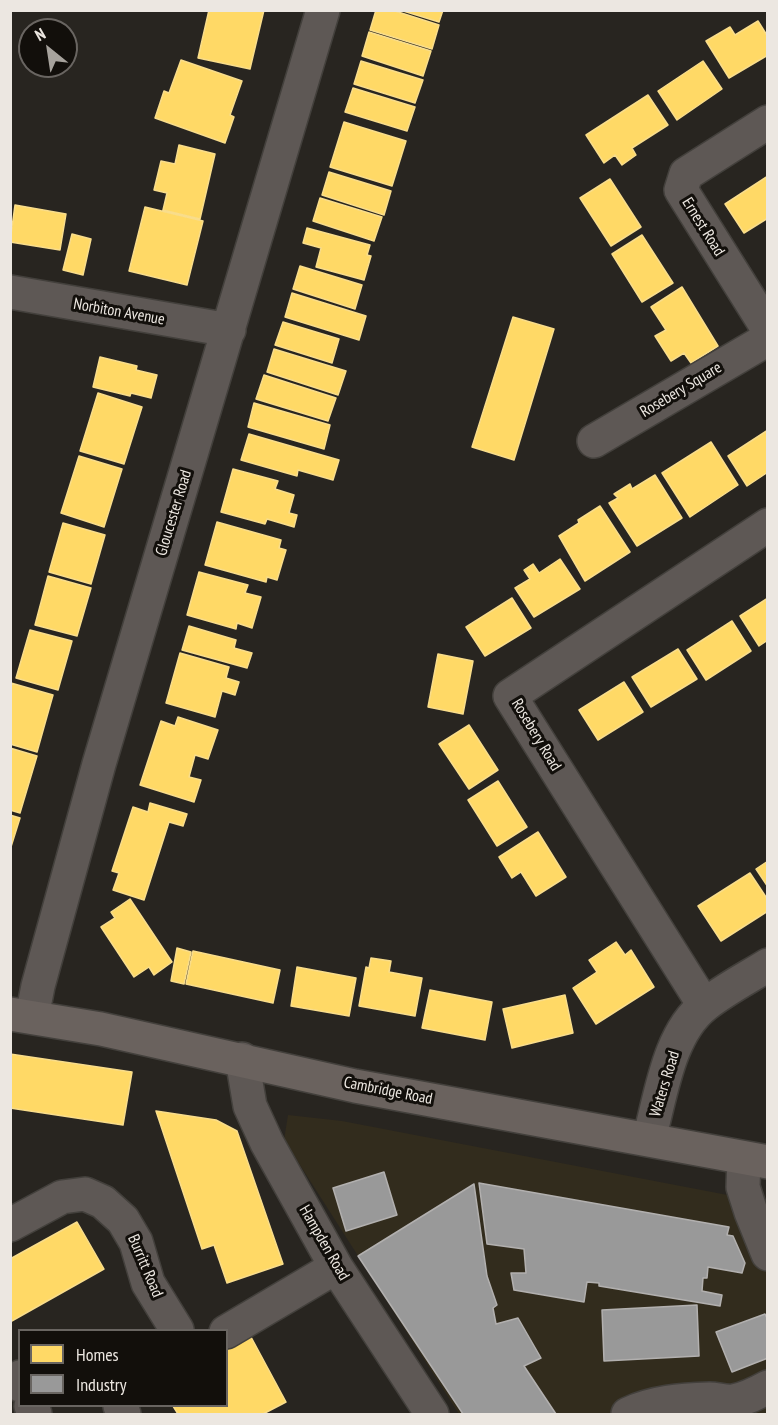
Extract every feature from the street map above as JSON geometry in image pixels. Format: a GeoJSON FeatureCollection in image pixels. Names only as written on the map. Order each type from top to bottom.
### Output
{"type":"FeatureCollection","features":[{"type":"Feature","properties":{"kind":"main road","name":"Cambridge Road"},"geometry":{"type":"LineString","coordinates":[[21,1015],[242,1059],[355,1086],[756,1160]]}},
{"type":"Feature","properties":{"kind":"street","name":"Gloucester Road"},"geometry":{"type":"LineString","coordinates":[[21,1015],[38,986],[99,764],[323,10]]}},
{"type":"Feature","properties":{"kind":"street","name":"Ernest Road"},"geometry":{"type":"LineString","coordinates":[[768,122],[686,174],[681,190],[768,329]]}},
{"type":"Feature","properties":{"kind":"street","name":"Norbiton Avenue"},"geometry":{"type":"LineString","coordinates":[[10,292],[229,330]]}},
{"type":"Feature","properties":{"kind":"street","name":"Rosebery Square"},"geometry":{"type":"LineString","coordinates":[[594,441],[768,339]]}},
{"type":"Feature","properties":{"kind":"street","name":"Rosebery Road"},"geometry":{"type":"LineString","coordinates":[[704,1005],[510,696],[768,525]]}},
{"type":"Feature","properties":{"kind":"street","name":"Waters Road"},"geometry":{"type":"LineString","coordinates":[[649,1139],[661,1096],[664,1074],[684,1028],[704,1005],[768,965]]}},
{"type":"Feature","properties":{"kind":"street","name":"Hampden Road"},"geometry":{"type":"LineString","coordinates":[[242,1059],[249,1106],[267,1143],[336,1267],[432,1414]]}},
{"type":"Feature","properties":{"kind":"street"},"geometry":{"type":"LineString","coordinates":[[756,1160],[743,1187],[768,1254]]}},
{"type":"Feature","properties":{"kind":"street","name":"Burritt Road"},"geometry":{"type":"LineString","coordinates":[[10,1225],[62,1197],[85,1194],[103,1202],[123,1220],[136,1242],[148,1283],[176,1329]]}},
{"type":"Feature","properties":{"kind":"street"},"geometry":{"type":"LineString","coordinates":[[228,1331],[336,1267]]}},
{"type":"Feature","properties":{"kind":"street"},"geometry":{"type":"LineString","coordinates":[[628,1414],[645,1406],[667,1401],[712,1399],[732,1401],[749,1397],[768,1387]]}},
{"type":"Feature","properties":{"kind":"shaded area"},"geometry":{"type":"Polygon","coordinates":[[[288,1115],[342,1121],[764,1202],[768,1210],[767,1414],[459,1414],[284,1140],[288,1115]]]}},
{"type":"Feature","properties":{"kind":"building: Homes"},"geometry":{"type":"Polygon","coordinates":[[[209,10],[264,10],[250,69],[198,58],[209,10]]]}},
{"type":"Feature","properties":{"kind":"building: Homes"},"geometry":{"type":"Polygon","coordinates":[[[376,10],[392,10],[439,25],[432,49],[370,30],[376,10]]]}},
{"type":"Feature","properties":{"kind":"building: Homes"},"geometry":{"type":"Polygon","coordinates":[[[400,10],[443,10],[439,22],[400,10]]]}},
{"type":"Feature","properties":{"kind":"building: Homes"},"geometry":{"type":"Polygon","coordinates":[[[758,21],[768,37],[768,55],[729,78],[706,41],[730,27],[735,35],[758,21]]]}},
{"type":"Feature","properties":{"kind":"building: Homes"},"geometry":{"type":"Polygon","coordinates":[[[369,32],[431,51],[423,76],[362,56],[369,32]]]}},
{"type":"Feature","properties":{"kind":"building: Homes"},"geometry":{"type":"Polygon","coordinates":[[[181,60],[242,81],[230,115],[234,117],[225,143],[155,118],[164,91],[169,93],[181,60]]]}},
{"type":"Feature","properties":{"kind":"building: Homes"},"geometry":{"type":"Polygon","coordinates":[[[361,61],[423,80],[415,103],[354,84],[361,61]]]}},
{"type":"Feature","properties":{"kind":"building: Homes"},"geometry":{"type":"Polygon","coordinates":[[[703,61],[722,89],[677,120],[658,91],[703,61]]]}},
{"type":"Feature","properties":{"kind":"building: Homes"},"geometry":{"type":"Polygon","coordinates":[[[353,88],[415,107],[407,131],[345,112],[353,88]]]}},
{"type":"Feature","properties":{"kind":"building: Homes"},"geometry":{"type":"Polygon","coordinates":[[[648,95],[668,125],[632,148],[636,155],[622,165],[615,155],[604,163],[586,135],[648,95]]]}},
{"type":"Feature","properties":{"kind":"building: Homes"},"geometry":{"type":"Polygon","coordinates":[[[344,122],[406,141],[392,186],[330,167],[344,122]]]}},
{"type":"Feature","properties":{"kind":"building: Homes"},"geometry":{"type":"Polygon","coordinates":[[[179,145],[215,154],[200,219],[163,210],[167,193],[154,190],[161,161],[175,164],[179,145]]]}},
{"type":"Feature","properties":{"kind":"building: Homes"},"geometry":{"type":"Polygon","coordinates":[[[329,172],[391,191],[384,215],[322,195],[329,172]]]}},
{"type":"Feature","properties":{"kind":"building: Homes"},"geometry":{"type":"Polygon","coordinates":[[[768,176],[768,218],[744,233],[725,204],[768,176]]]}},
{"type":"Feature","properties":{"kind":"building: Homes"},"geometry":{"type":"Polygon","coordinates":[[[610,179],[641,227],[611,246],[580,198],[610,179]]]}},
{"type":"Feature","properties":{"kind":"building: Homes"},"geometry":{"type":"Polygon","coordinates":[[[320,198],[382,217],[374,241],[313,221],[320,198]]]}},
{"type":"Feature","properties":{"kind":"building: Homes"},"geometry":{"type":"Polygon","coordinates":[[[15,205],[66,214],[60,250],[10,242],[15,205]]]}},
{"type":"Feature","properties":{"kind":"building: Homes"},"geometry":{"type":"Polygon","coordinates":[[[145,207],[203,221],[187,285],[129,271],[145,207]]]}},
{"type":"Feature","properties":{"kind":"building: Homes"},"geometry":{"type":"Polygon","coordinates":[[[307,228],[370,245],[367,255],[371,256],[364,280],[316,267],[321,248],[303,243],[307,228]]]}},
{"type":"Feature","properties":{"kind":"building: Homes"},"geometry":{"type":"Polygon","coordinates":[[[72,234],[91,239],[83,275],[63,270],[72,234]]]}},
{"type":"Feature","properties":{"kind":"building: Homes"},"geometry":{"type":"Polygon","coordinates":[[[642,235],[673,283],[642,302],[612,254],[642,235]]]}},
{"type":"Feature","properties":{"kind":"building: Homes"},"geometry":{"type":"Polygon","coordinates":[[[300,266],[362,285],[355,309],[293,289],[300,266]]]}},
{"type":"Feature","properties":{"kind":"building: Homes"},"geometry":{"type":"Polygon","coordinates":[[[682,287],[718,346],[691,363],[684,353],[671,361],[655,336],[666,330],[651,307],[682,287]]]}},
{"type":"Feature","properties":{"kind":"building: Homes"},"geometry":{"type":"Polygon","coordinates":[[[292,293],[366,316],[359,340],[285,317],[292,293]]]}},
{"type":"Feature","properties":{"kind":"building: Homes"},"geometry":{"type":"Polygon","coordinates":[[[513,317],[554,329],[514,460],[472,447],[513,317]]]}},
{"type":"Feature","properties":{"kind":"building: Homes"},"geometry":{"type":"Polygon","coordinates":[[[283,322],[339,339],[332,363],[275,345],[283,322]]]}},
{"type":"Feature","properties":{"kind":"building: Homes"},"geometry":{"type":"Polygon","coordinates":[[[274,349],[346,371],[338,395],[267,372],[274,349]]]}},
{"type":"Feature","properties":{"kind":"building: Homes"},"geometry":{"type":"Polygon","coordinates":[[[100,357],[137,366],[136,370],[157,375],[151,398],[131,393],[130,396],[93,387],[100,357]]]}},
{"type":"Feature","properties":{"kind":"building: Homes"},"geometry":{"type":"Polygon","coordinates":[[[264,375],[336,398],[328,421],[256,399],[264,375]]]}},
{"type":"Feature","properties":{"kind":"building: Homes"},"geometry":{"type":"Polygon","coordinates":[[[98,393],[142,407],[124,464],[80,451],[98,393]]]}},
{"type":"Feature","properties":{"kind":"building: Homes"},"geometry":{"type":"Polygon","coordinates":[[[254,403],[330,425],[324,449],[248,427],[254,403]]]}},
{"type":"Feature","properties":{"kind":"building: Homes"},"geometry":{"type":"Polygon","coordinates":[[[768,430],[768,472],[747,486],[728,456],[768,430]]]}},
{"type":"Feature","properties":{"kind":"building: Homes"},"geometry":{"type":"Polygon","coordinates":[[[249,434],[339,460],[333,480],[298,470],[297,476],[241,460],[249,434]]]}},
{"type":"Feature","properties":{"kind":"building: Homes"},"geometry":{"type":"Polygon","coordinates":[[[711,442],[738,485],[690,517],[662,473],[711,442]]]}},
{"type":"Feature","properties":{"kind":"building: Homes"},"geometry":{"type":"Polygon","coordinates":[[[79,456],[122,469],[104,527],[61,513],[79,456]]]}},
{"type":"Feature","properties":{"kind":"building: Homes"},"geometry":{"type":"Polygon","coordinates":[[[233,469],[278,481],[275,489],[294,495],[289,513],[297,515],[294,527],[267,519],[265,524],[221,512],[233,469]]]}},
{"type":"Feature","properties":{"kind":"building: Homes"},"geometry":{"type":"Polygon","coordinates":[[[655,475],[682,518],[637,546],[609,503],[618,498],[614,494],[630,484],[632,489],[655,475]]]}},
{"type":"Feature","properties":{"kind":"building: Homes"},"geometry":{"type":"Polygon","coordinates":[[[600,506],[630,552],[585,581],[559,536],[600,506]]]}},
{"type":"Feature","properties":{"kind":"building: Homes"},"geometry":{"type":"Polygon","coordinates":[[[217,522],[281,540],[279,548],[286,550],[277,580],[267,577],[266,582],[205,565],[217,522]]]}},
{"type":"Feature","properties":{"kind":"building: Homes"},"geometry":{"type":"Polygon","coordinates":[[[63,523],[105,535],[91,584],[49,572],[63,523]]]}},
{"type":"Feature","properties":{"kind":"building: Homes"},"geometry":{"type":"Polygon","coordinates":[[[560,559],[580,589],[534,617],[515,588],[530,579],[524,570],[533,564],[539,573],[560,559]]]}},
{"type":"Feature","properties":{"kind":"building: Homes"},"geometry":{"type":"Polygon","coordinates":[[[199,572],[248,585],[245,593],[261,597],[252,628],[237,623],[236,629],[187,615],[199,572]]]}},
{"type":"Feature","properties":{"kind":"building: Homes"},"geometry":{"type":"Polygon","coordinates":[[[48,576],[91,588],[77,636],[35,625],[48,576]]]}},
{"type":"Feature","properties":{"kind":"building: Homes"},"geometry":{"type":"Polygon","coordinates":[[[512,598],[531,628],[485,656],[466,627],[512,598]]]}},
{"type":"Feature","properties":{"kind":"building: Homes"},"geometry":{"type":"Polygon","coordinates":[[[768,598],[768,640],[759,646],[740,616],[768,598]]]}},
{"type":"Feature","properties":{"kind":"building: Homes"},"geometry":{"type":"Polygon","coordinates":[[[732,621],[751,651],[706,680],[687,650],[732,621]]]}},
{"type":"Feature","properties":{"kind":"building: Homes"},"geometry":{"type":"Polygon","coordinates":[[[189,626],[236,640],[234,648],[252,653],[247,668],[182,650],[189,626]]]}},
{"type":"Feature","properties":{"kind":"building: Homes"},"geometry":{"type":"Polygon","coordinates":[[[30,630],[72,641],[58,690],[16,678],[30,630]]]}},
{"type":"Feature","properties":{"kind":"building: Homes"},"geometry":{"type":"Polygon","coordinates":[[[678,649],[697,679],[651,707],[632,677],[678,649]]]}},
{"type":"Feature","properties":{"kind":"building: Homes"},"geometry":{"type":"Polygon","coordinates":[[[180,653],[229,667],[226,678],[239,682],[235,695],[222,691],[215,717],[166,703],[180,653]]]}},
{"type":"Feature","properties":{"kind":"building: Homes"},"geometry":{"type":"Polygon","coordinates":[[[438,654],[473,661],[463,714],[428,707],[438,654]]]}},
{"type":"Feature","properties":{"kind":"building: Homes"},"geometry":{"type":"Polygon","coordinates":[[[624,682],[643,712],[598,740],[579,710],[624,682]]]}},
{"type":"Feature","properties":{"kind":"building: Homes"},"geometry":{"type":"Polygon","coordinates":[[[11,683],[53,695],[37,752],[10,744],[11,683]]]}},
{"type":"Feature","properties":{"kind":"building: Homes"},"geometry":{"type":"Polygon","coordinates":[[[178,717],[218,730],[208,759],[195,755],[189,777],[201,780],[194,802],[140,785],[161,721],[175,726],[178,717]]]}},
{"type":"Feature","properties":{"kind":"building: Homes"},"geometry":{"type":"Polygon","coordinates":[[[469,725],[498,770],[469,789],[439,744],[469,725]]]}},
{"type":"Feature","properties":{"kind":"building: Homes"},"geometry":{"type":"Polygon","coordinates":[[[10,748],[37,756],[20,813],[10,810],[10,748]]]}},
{"type":"Feature","properties":{"kind":"building: Homes"},"geometry":{"type":"Polygon","coordinates":[[[498,781],[527,827],[497,846],[468,800],[498,781]]]}},
{"type":"Feature","properties":{"kind":"building: Homes"},"geometry":{"type":"Polygon","coordinates":[[[150,803],[187,814],[183,826],[169,822],[144,900],[113,890],[119,873],[112,871],[133,807],[148,812],[150,803]]]}},
{"type":"Feature","properties":{"kind":"building: Homes"},"geometry":{"type":"Polygon","coordinates":[[[10,815],[20,818],[10,850],[10,815]]]}},
{"type":"Feature","properties":{"kind":"building: Homes"},"geometry":{"type":"Polygon","coordinates":[[[538,832],[566,877],[536,896],[521,872],[512,878],[499,857],[538,832]]]}},
{"type":"Feature","properties":{"kind":"building: Homes"},"geometry":{"type":"Polygon","coordinates":[[[768,861],[768,887],[756,869],[768,861]]]}},
{"type":"Feature","properties":{"kind":"building: Homes"},"geometry":{"type":"Polygon","coordinates":[[[750,873],[768,900],[768,911],[721,941],[698,906],[750,873]]]}},
{"type":"Feature","properties":{"kind":"building: Homes"},"geometry":{"type":"Polygon","coordinates":[[[130,899],[172,962],[154,975],[149,967],[134,977],[101,927],[115,918],[111,912],[130,899]]]}},
{"type":"Feature","properties":{"kind":"building: Homes"},"geometry":{"type":"Polygon","coordinates":[[[616,942],[625,955],[631,950],[654,987],[596,1024],[573,988],[597,972],[589,960],[616,942]]]}},
{"type":"Feature","properties":{"kind":"building: Homes"},"geometry":{"type":"Polygon","coordinates":[[[177,948],[191,952],[184,984],[171,981],[177,948]]]}},
{"type":"Feature","properties":{"kind":"building: Homes"},"geometry":{"type":"Polygon","coordinates":[[[193,951],[280,970],[273,1003],[186,984],[193,951]]]}},
{"type":"Feature","properties":{"kind":"building: Homes"},"geometry":{"type":"Polygon","coordinates":[[[371,958],[391,961],[389,972],[422,978],[415,1016],[359,1006],[366,967],[369,968],[371,958]]]}},
{"type":"Feature","properties":{"kind":"building: Homes"},"geometry":{"type":"Polygon","coordinates":[[[297,967],[356,978],[349,1016],[291,1006],[297,967]]]}},
{"type":"Feature","properties":{"kind":"building: Homes"},"geometry":{"type":"Polygon","coordinates":[[[430,990],[492,1002],[485,1040],[422,1028],[430,990]]]}},
{"type":"Feature","properties":{"kind":"building: Homes"},"geometry":{"type":"Polygon","coordinates":[[[565,995],[573,1033],[512,1048],[503,1009],[565,995]]]}},
{"type":"Feature","properties":{"kind":"building: Homes"},"geometry":{"type":"Polygon","coordinates":[[[10,1054],[132,1072],[123,1125],[10,1108],[10,1054]]]}},
{"type":"Feature","properties":{"kind":"building: Homes"},"geometry":{"type":"Polygon","coordinates":[[[156,1111],[216,1120],[237,1131],[283,1264],[227,1283],[214,1245],[202,1249],[156,1111]]]}},
{"type":"Feature","properties":{"kind":"building: Homes"},"geometry":{"type":"Polygon","coordinates":[[[77,1222],[104,1269],[10,1322],[10,1259],[77,1222]]]}},
{"type":"Feature","properties":{"kind":"building: Homes"},"geometry":{"type":"Polygon","coordinates":[[[251,1337],[286,1402],[263,1414],[178,1414],[174,1407],[228,1407],[228,1349],[251,1337]]]}},
{"type":"Feature","properties":{"kind":"building: Industry"},"geometry":{"type":"Polygon","coordinates":[[[384,1172],[397,1215],[346,1231],[333,1188],[384,1172]]]}},
{"type":"Feature","properties":{"kind":"building: Industry"},"geometry":{"type":"Polygon","coordinates":[[[479,1183],[729,1227],[727,1235],[733,1236],[745,1263],[742,1273],[708,1267],[707,1278],[703,1278],[702,1291],[722,1295],[720,1306],[599,1286],[599,1283],[587,1282],[584,1302],[514,1290],[511,1273],[526,1273],[524,1249],[487,1244],[479,1183]]]}},
{"type":"Feature","properties":{"kind":"building: Industry"},"geometry":{"type":"Polygon","coordinates":[[[474,1184],[487,1276],[497,1305],[493,1308],[496,1324],[518,1318],[541,1358],[524,1366],[556,1414],[463,1414],[358,1256],[474,1184]]]}},
{"type":"Feature","properties":{"kind":"building: Industry"},"geometry":{"type":"Polygon","coordinates":[[[697,1305],[699,1356],[604,1361],[602,1310],[697,1305]]]}},
{"type":"Feature","properties":{"kind":"building: Industry"},"geometry":{"type":"Polygon","coordinates":[[[765,1314],[768,1320],[768,1358],[732,1372],[716,1332],[765,1314]]]}}]}
